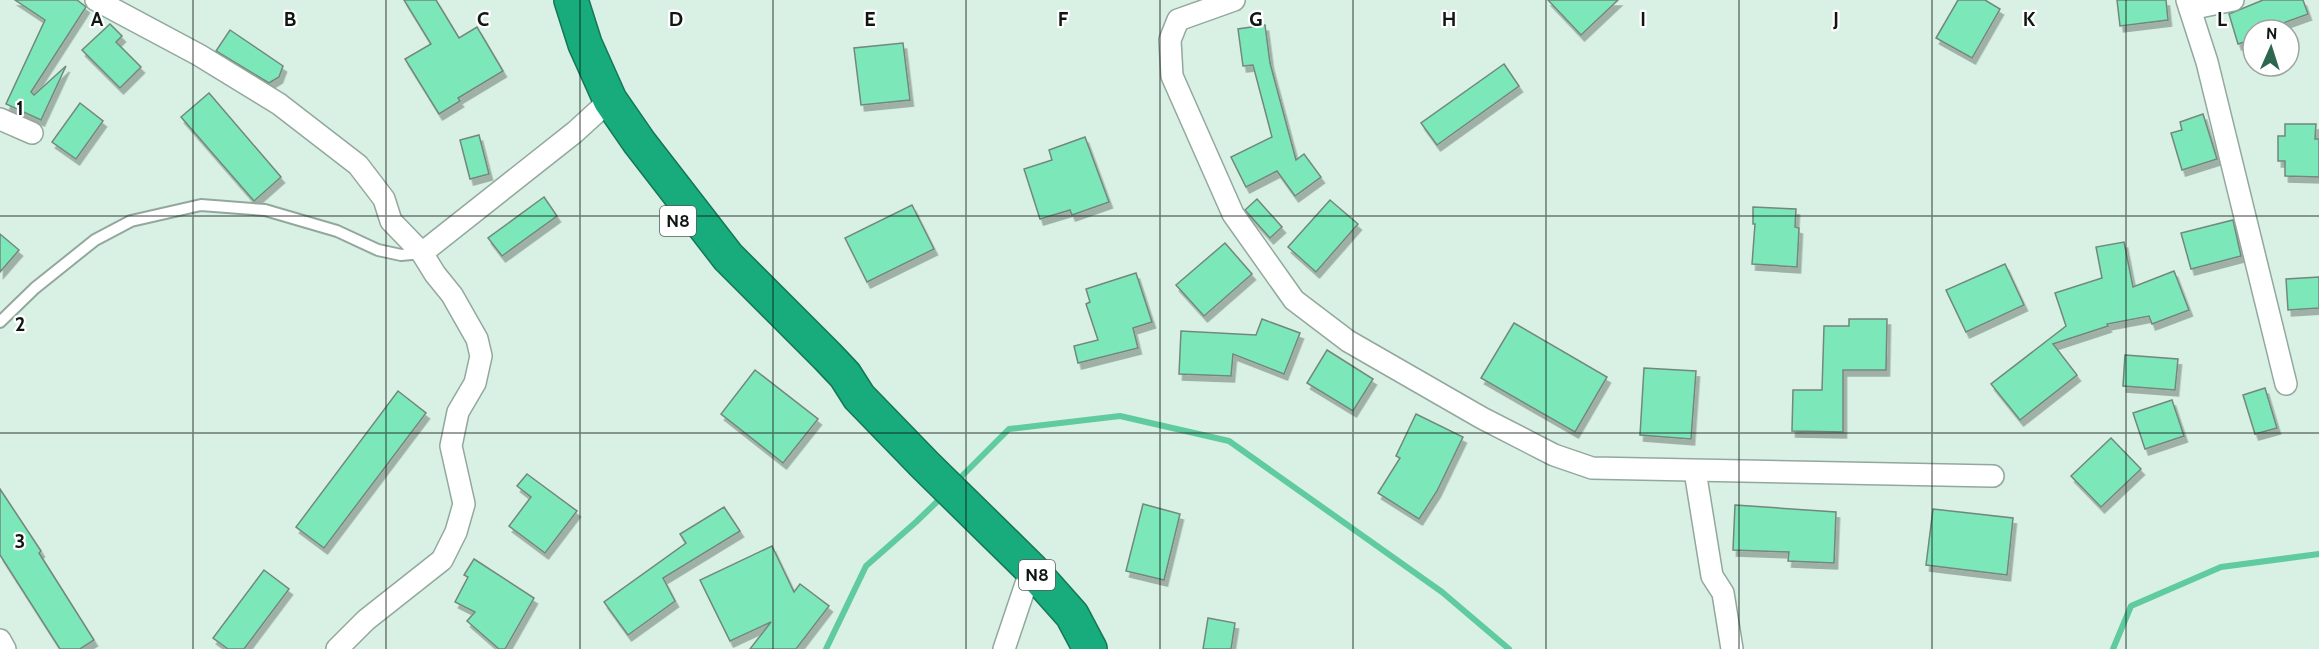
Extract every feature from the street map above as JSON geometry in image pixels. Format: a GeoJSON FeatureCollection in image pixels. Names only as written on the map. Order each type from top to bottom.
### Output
{"type":"FeatureCollection","features":[{"type":"Feature","properties":{"kind":"highway","name":"N8"},"geometry":{"type":"LineString","coordinates":[[553,0],[569,50],[604,107],[639,142],[728,257],[845,375],[859,397],[925,465],[1031,569],[1072,615],[1090,649]]}},
{"type":"Feature","properties":{"kind":"highway","name":"N8"},"geometry":{"type":"LineString","coordinates":[[571,0],[604,107]]}},
{"type":"Feature","properties":{"kind":"street"},"geometry":{"type":"LineString","coordinates":[[96,0],[199,55],[279,104],[358,165],[384,199],[391,221],[422,254],[477,339],[481,356],[475,383],[458,412],[451,446],[464,504],[456,532],[442,560],[366,620],[337,649]]}},
{"type":"Feature","properties":{"kind":"street"},"geometry":{"type":"LineString","coordinates":[[1234,0],[1178,20],[1170,40],[1172,76],[1233,214],[1294,300],[1348,341],[1482,418],[1554,454],[1592,468],[1994,476]]}},
{"type":"Feature","properties":{"kind":"street"},"geometry":{"type":"LineString","coordinates":[[2233,0],[2188,5],[2207,62],[2286,384]]}},
{"type":"Feature","properties":{"kind":"street"},"geometry":{"type":"LineString","coordinates":[[422,254],[604,107]]}},
{"type":"Feature","properties":{"kind":"street"},"geometry":{"type":"LineString","coordinates":[[0,119],[32,133]]}},
{"type":"Feature","properties":{"kind":"street"},"geometry":{"type":"LineString","coordinates":[[1695,471],[1712,576],[1723,593],[1732,649]]}},
{"type":"Feature","properties":{"kind":"street"},"geometry":{"type":"LineString","coordinates":[[1004,649],[1031,569]]}},
{"type":"Feature","properties":{"kind":"street"},"geometry":{"type":"LineString","coordinates":[[0,640],[5,649]]}},
{"type":"Feature","properties":{"kind":"lane"},"geometry":{"type":"LineString","coordinates":[[0,322],[35,288],[95,240],[131,221],[201,205],[265,210],[337,231],[378,250],[401,255],[422,254]]}},
{"type":"Feature","properties":{"kind":"building"},"geometry":{"type":"Polygon","coordinates":[[[15,0],[77,0],[86,7],[31,92],[34,95],[66,66],[41,120],[6,104],[45,20],[15,0]]]}},
{"type":"Feature","properties":{"kind":"building"},"geometry":{"type":"Polygon","coordinates":[[[404,0],[436,0],[459,38],[477,27],[503,71],[458,98],[460,101],[439,114],[405,59],[431,44],[404,0]]]}},
{"type":"Feature","properties":{"kind":"building"},"geometry":{"type":"Polygon","coordinates":[[[1548,0],[1618,0],[1581,35],[1548,0]]]}},
{"type":"Feature","properties":{"kind":"building"},"geometry":{"type":"Polygon","coordinates":[[[1958,0],[1985,0],[2000,9],[1972,58],[1936,38],[1958,0]]]}},
{"type":"Feature","properties":{"kind":"building"},"geometry":{"type":"Polygon","coordinates":[[[2117,0],[2166,0],[2168,20],[2120,26],[2117,0]]]}},
{"type":"Feature","properties":{"kind":"building"},"geometry":{"type":"Polygon","coordinates":[[[2263,0],[2303,0],[2308,14],[2297,18],[2241,18],[2241,43],[2238,44],[2229,14],[2263,0]]]}},
{"type":"Feature","properties":{"kind":"building"},"geometry":{"type":"Polygon","coordinates":[[[110,24],[122,36],[116,42],[141,67],[120,88],[82,50],[110,24]]]}},
{"type":"Feature","properties":{"kind":"building"},"geometry":{"type":"Polygon","coordinates":[[[1265,25],[1270,63],[1296,160],[1304,154],[1321,177],[1295,196],[1277,171],[1246,187],[1231,157],[1272,137],[1253,65],[1243,66],[1238,29],[1265,25]]]}},
{"type":"Feature","properties":{"kind":"building"},"geometry":{"type":"Polygon","coordinates":[[[230,30],[283,66],[279,77],[269,83],[216,51],[230,30]]]}},
{"type":"Feature","properties":{"kind":"building"},"geometry":{"type":"Polygon","coordinates":[[[903,43],[910,100],[861,105],[854,48],[903,43]]]}},
{"type":"Feature","properties":{"kind":"building"},"geometry":{"type":"Polygon","coordinates":[[[1504,64],[1519,86],[1437,145],[1421,123],[1504,64]]]}},
{"type":"Feature","properties":{"kind":"building"},"geometry":{"type":"Polygon","coordinates":[[[209,93],[281,177],[254,201],[181,117],[209,93]]]}},
{"type":"Feature","properties":{"kind":"building"},"geometry":{"type":"Polygon","coordinates":[[[80,103],[103,121],[76,159],[52,142],[80,103]]]}},
{"type":"Feature","properties":{"kind":"building"},"geometry":{"type":"Polygon","coordinates":[[[2203,114],[2217,159],[2182,170],[2171,133],[2182,130],[2180,122],[2203,114]]]}},
{"type":"Feature","properties":{"kind":"building"},"geometry":{"type":"Polygon","coordinates":[[[2285,124],[2316,124],[2315,139],[2319,139],[2319,177],[2285,176],[2285,161],[2278,161],[2278,136],[2285,136],[2285,124]]]}},
{"type":"Feature","properties":{"kind":"building"},"geometry":{"type":"Polygon","coordinates":[[[479,135],[489,174],[470,179],[460,140],[479,135]]]}},
{"type":"Feature","properties":{"kind":"building"},"geometry":{"type":"Polygon","coordinates":[[[1085,137],[1109,202],[1072,215],[1070,210],[1040,219],[1024,169],[1052,160],[1049,150],[1085,137]]]}},
{"type":"Feature","properties":{"kind":"building"},"geometry":{"type":"Polygon","coordinates":[[[544,197],[557,216],[502,256],[488,238],[544,197]]]}},
{"type":"Feature","properties":{"kind":"building"},"geometry":{"type":"Polygon","coordinates":[[[1257,199],[1282,227],[1270,238],[1245,210],[1257,199]]]}},
{"type":"Feature","properties":{"kind":"building"},"geometry":{"type":"Polygon","coordinates":[[[1330,200],[1358,224],[1316,272],[1288,247],[1330,200]]]}},
{"type":"Feature","properties":{"kind":"building"},"geometry":{"type":"Polygon","coordinates":[[[912,205],[934,249],[867,282],[845,238],[912,205]]]}},
{"type":"Feature","properties":{"kind":"building"},"geometry":{"type":"Polygon","coordinates":[[[1753,207],[1796,209],[1795,227],[1799,228],[1797,267],[1752,264],[1755,224],[1753,224],[1753,207]]]}},
{"type":"Feature","properties":{"kind":"building"},"geometry":{"type":"Polygon","coordinates":[[[2233,220],[2241,256],[2191,269],[2181,233],[2233,220]]]}},
{"type":"Feature","properties":{"kind":"building"},"geometry":{"type":"Polygon","coordinates":[[[0,234],[19,250],[0,272],[0,234]]]}},
{"type":"Feature","properties":{"kind":"building"},"geometry":{"type":"Polygon","coordinates":[[[2124,242],[2133,287],[2174,271],[2189,310],[2152,324],[2149,316],[2107,324],[2108,326],[2053,344],[2077,375],[2020,420],[1991,384],[2066,326],[2055,293],[2102,278],[2096,247],[2124,242]]]}},
{"type":"Feature","properties":{"kind":"building"},"geometry":{"type":"Polygon","coordinates":[[[1225,243],[1252,274],[1204,316],[1176,285],[1225,243]]]}},
{"type":"Feature","properties":{"kind":"building"},"geometry":{"type":"Polygon","coordinates":[[[2005,264],[2024,305],[1966,332],[1946,290],[2005,264]]]}},
{"type":"Feature","properties":{"kind":"building"},"geometry":{"type":"Polygon","coordinates":[[[1136,273],[1152,322],[1133,328],[1138,348],[1078,363],[1074,346],[1098,340],[1086,304],[1090,302],[1086,289],[1136,273]]]}},
{"type":"Feature","properties":{"kind":"building"},"geometry":{"type":"Polygon","coordinates":[[[2319,277],[2319,308],[2288,310],[2286,279],[2319,277]]]}},
{"type":"Feature","properties":{"kind":"building"},"geometry":{"type":"Polygon","coordinates":[[[1262,319],[1300,333],[1284,374],[1233,354],[1231,376],[1179,374],[1181,331],[1256,335],[1262,319]]]}},
{"type":"Feature","properties":{"kind":"building"},"geometry":{"type":"Polygon","coordinates":[[[1849,319],[1887,319],[1886,370],[1843,370],[1843,432],[1792,431],[1793,390],[1822,390],[1824,326],[1849,326],[1849,319]]]}},
{"type":"Feature","properties":{"kind":"building"},"geometry":{"type":"Polygon","coordinates":[[[1514,323],[1607,377],[1575,432],[1481,378],[1514,323]]]}},
{"type":"Feature","properties":{"kind":"building"},"geometry":{"type":"Polygon","coordinates":[[[1327,350],[1373,379],[1353,411],[1307,383],[1327,350]]]}},
{"type":"Feature","properties":{"kind":"building"},"geometry":{"type":"Polygon","coordinates":[[[2125,355],[2178,359],[2175,390],[2123,386],[2125,355]]]}},
{"type":"Feature","properties":{"kind":"building"},"geometry":{"type":"Polygon","coordinates":[[[1644,368],[1696,371],[1691,439],[1640,435],[1644,368]]]}},
{"type":"Feature","properties":{"kind":"building"},"geometry":{"type":"Polygon","coordinates":[[[755,370],[818,419],[783,463],[721,414],[755,370]]]}},
{"type":"Feature","properties":{"kind":"building"},"geometry":{"type":"Polygon","coordinates":[[[2265,388],[2277,428],[2255,434],[2243,395],[2265,388]]]}},
{"type":"Feature","properties":{"kind":"building"},"geometry":{"type":"Polygon","coordinates":[[[398,391],[426,413],[324,548],[296,527],[398,391]]]}},
{"type":"Feature","properties":{"kind":"building"},"geometry":{"type":"Polygon","coordinates":[[[2172,400],[2184,436],[2145,449],[2133,413],[2172,400]]]}},
{"type":"Feature","properties":{"kind":"building"},"geometry":{"type":"Polygon","coordinates":[[[1416,414],[1463,437],[1437,491],[1419,519],[1378,493],[1400,458],[1396,456],[1416,414]]]}},
{"type":"Feature","properties":{"kind":"building"},"geometry":{"type":"Polygon","coordinates":[[[2111,438],[2141,469],[2101,507],[2071,476],[2111,438]]]}},
{"type":"Feature","properties":{"kind":"building"},"geometry":{"type":"Polygon","coordinates":[[[527,474],[577,511],[545,553],[509,526],[531,497],[517,486],[527,474]]]}},
{"type":"Feature","properties":{"kind":"building"},"geometry":{"type":"Polygon","coordinates":[[[0,489],[41,551],[39,553],[94,640],[80,649],[60,649],[0,555],[0,489]]]}},
{"type":"Feature","properties":{"kind":"building"},"geometry":{"type":"Polygon","coordinates":[[[1143,504],[1180,514],[1164,580],[1126,571],[1143,504]]]}},
{"type":"Feature","properties":{"kind":"building"},"geometry":{"type":"Polygon","coordinates":[[[1735,505],[1836,512],[1834,563],[1788,561],[1789,552],[1733,550],[1735,505]]]}},
{"type":"Feature","properties":{"kind":"building"},"geometry":{"type":"Polygon","coordinates":[[[724,507],[740,531],[663,578],[675,601],[628,635],[604,602],[686,543],[680,534],[724,507]]]}},
{"type":"Feature","properties":{"kind":"building"},"geometry":{"type":"Polygon","coordinates":[[[1933,509],[2013,518],[2007,575],[1926,565],[1933,509]]]}},
{"type":"Feature","properties":{"kind":"building"},"geometry":{"type":"Polygon","coordinates":[[[772,546],[794,592],[800,584],[829,606],[796,649],[750,649],[771,622],[730,641],[700,580],[772,546]]]}},
{"type":"Feature","properties":{"kind":"building"},"geometry":{"type":"Polygon","coordinates":[[[474,559],[534,598],[505,649],[499,649],[467,621],[475,612],[455,602],[468,577],[464,575],[474,559]]]}},
{"type":"Feature","properties":{"kind":"building"},"geometry":{"type":"Polygon","coordinates":[[[264,570],[289,589],[244,649],[228,649],[213,638],[264,570]]]}},
{"type":"Feature","properties":{"kind":"building"},"geometry":{"type":"Polygon","coordinates":[[[1208,618],[1235,623],[1231,649],[1203,649],[1208,618]]]}},
{"type":"Feature","properties":{"kind":"waterway"},"geometry":{"type":"LineString","coordinates":[[956,482],[1009,429],[1120,416],[1229,441],[1442,592],[1509,649]]}},
{"type":"Feature","properties":{"kind":"waterway"},"geometry":{"type":"LineString","coordinates":[[826,649],[866,566],[943,496]]}},
{"type":"Feature","properties":{"kind":"waterway"},"geometry":{"type":"LineString","coordinates":[[2113,649],[2131,606],[2221,567],[2319,554]]}}]}
